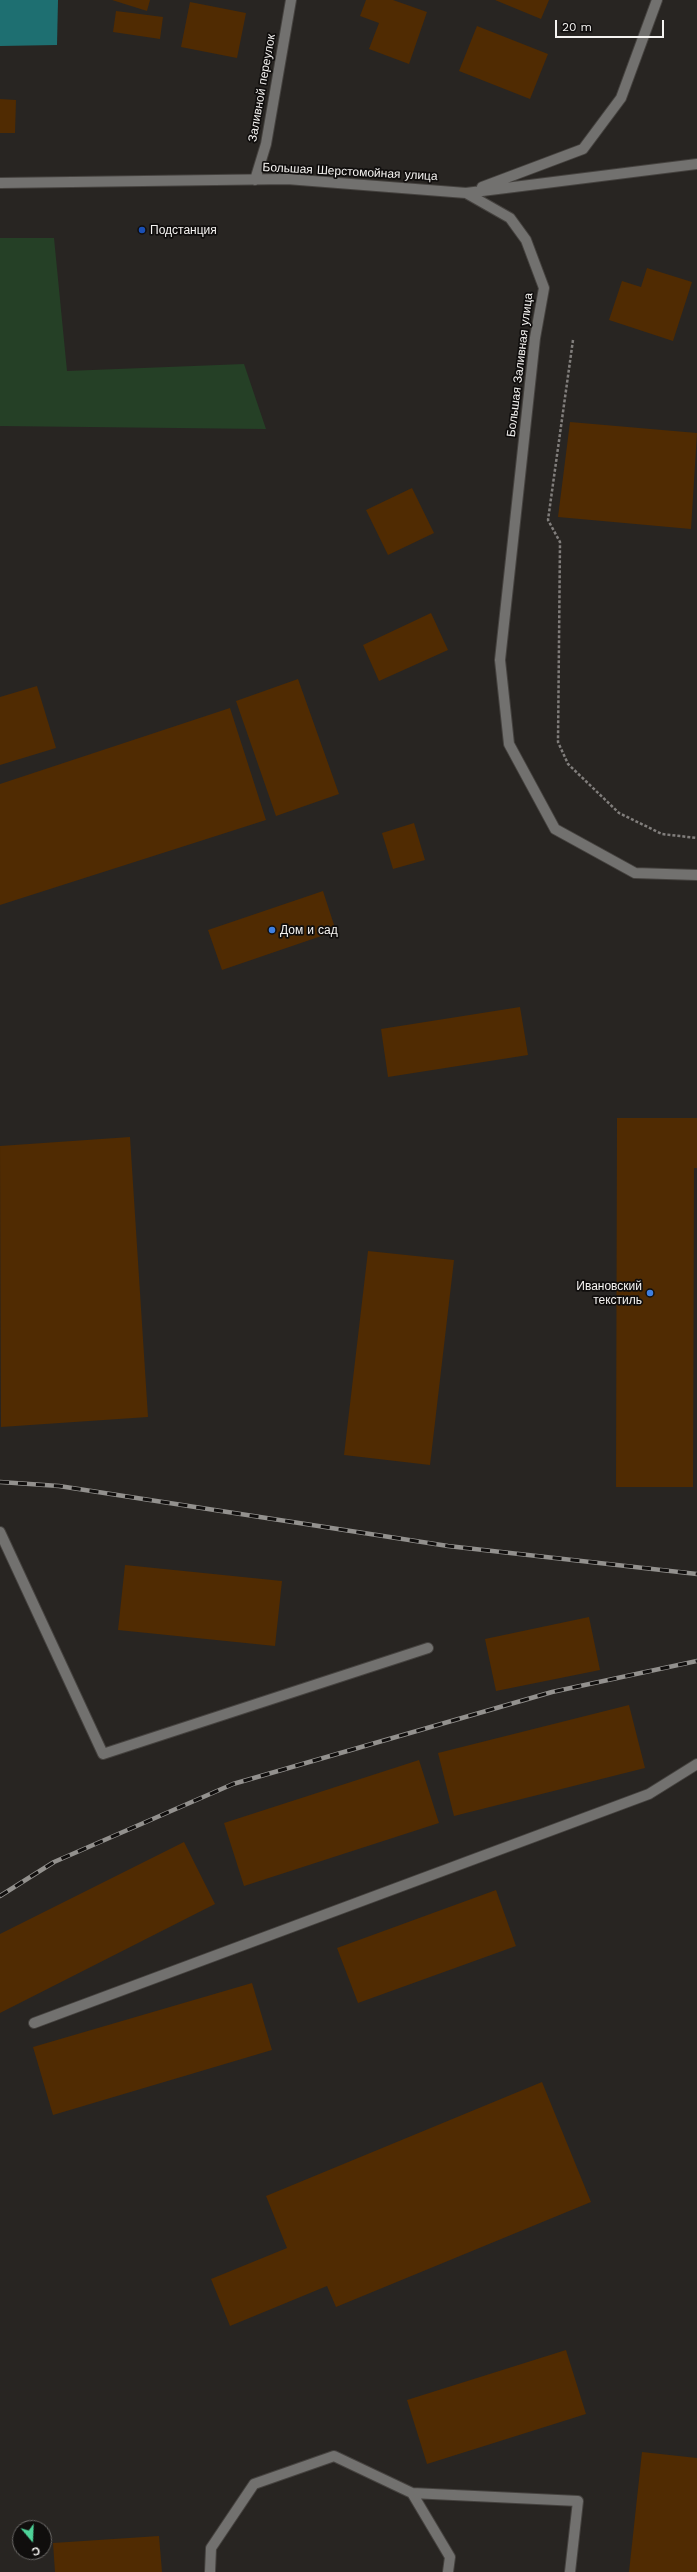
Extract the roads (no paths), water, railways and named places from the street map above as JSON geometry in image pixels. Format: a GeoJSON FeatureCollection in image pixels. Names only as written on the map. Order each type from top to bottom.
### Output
{"type":"FeatureCollection","features":[{"type":"Feature","properties":{"kind":"street","name":"Заливной переулок"},"geometry":{"type":"LineString","coordinates":[[256,180],[266,144],[291,0]]}},
{"type":"Feature","properties":{"kind":"street"},"geometry":{"type":"LineString","coordinates":[[466,192],[583,149],[621,98],[657,0]]}},
{"type":"Feature","properties":{"kind":"street","name":"Большая Шерстомойная улица"},"geometry":{"type":"LineString","coordinates":[[0,183],[287,179],[466,192],[697,164]]}},
{"type":"Feature","properties":{"kind":"street","name":"Большая Заливная улица"},"geometry":{"type":"LineString","coordinates":[[466,192],[510,218],[526,240],[544,288],[535,338],[500,660],[509,744],[556,829],[635,873],[697,875]]}},
{"type":"Feature","properties":{"kind":"street"},"geometry":{"type":"LineString","coordinates":[[0,1532],[103,1754],[428,1648]]}},
{"type":"Feature","properties":{"kind":"street"},"geometry":{"type":"LineString","coordinates":[[34,2023],[649,1794],[697,1764]]}},
{"type":"Feature","properties":{"kind":"street"},"geometry":{"type":"LineString","coordinates":[[210,2572],[210,2548],[254,2484],[334,2456],[412,2493],[578,2501],[570,2572]]}},
{"type":"Feature","properties":{"kind":"street"},"geometry":{"type":"LineString","coordinates":[[412,2493],[450,2557],[448,2572]]}},
{"type":"Feature","properties":{"kind":"water"},"geometry":{"type":"Polygon","coordinates":[[[0,0],[58,0],[57,45],[0,46],[0,0]]]}},
{"type":"Feature","properties":{"kind":"railway"},"geometry":{"type":"LineString","coordinates":[[0,1482],[59,1486],[448,1546],[697,1574]]}},
{"type":"Feature","properties":{"kind":"railway"},"geometry":{"type":"LineString","coordinates":[[0,1896],[54,1862],[233,1784],[552,1692],[697,1661]]}},
{"type":"Feature","properties":{"kind":"place","name":"Подстанция"},"geometry":{"type":"Point","coordinates":[142,230]}},
{"type":"Feature","properties":{"kind":"place","name":"Дом и сад"},"geometry":{"type":"Point","coordinates":[272,930]}},
{"type":"Feature","properties":{"kind":"place","name":"Ивановский текстиль"},"geometry":{"type":"Point","coordinates":[650,1293]}}]}
